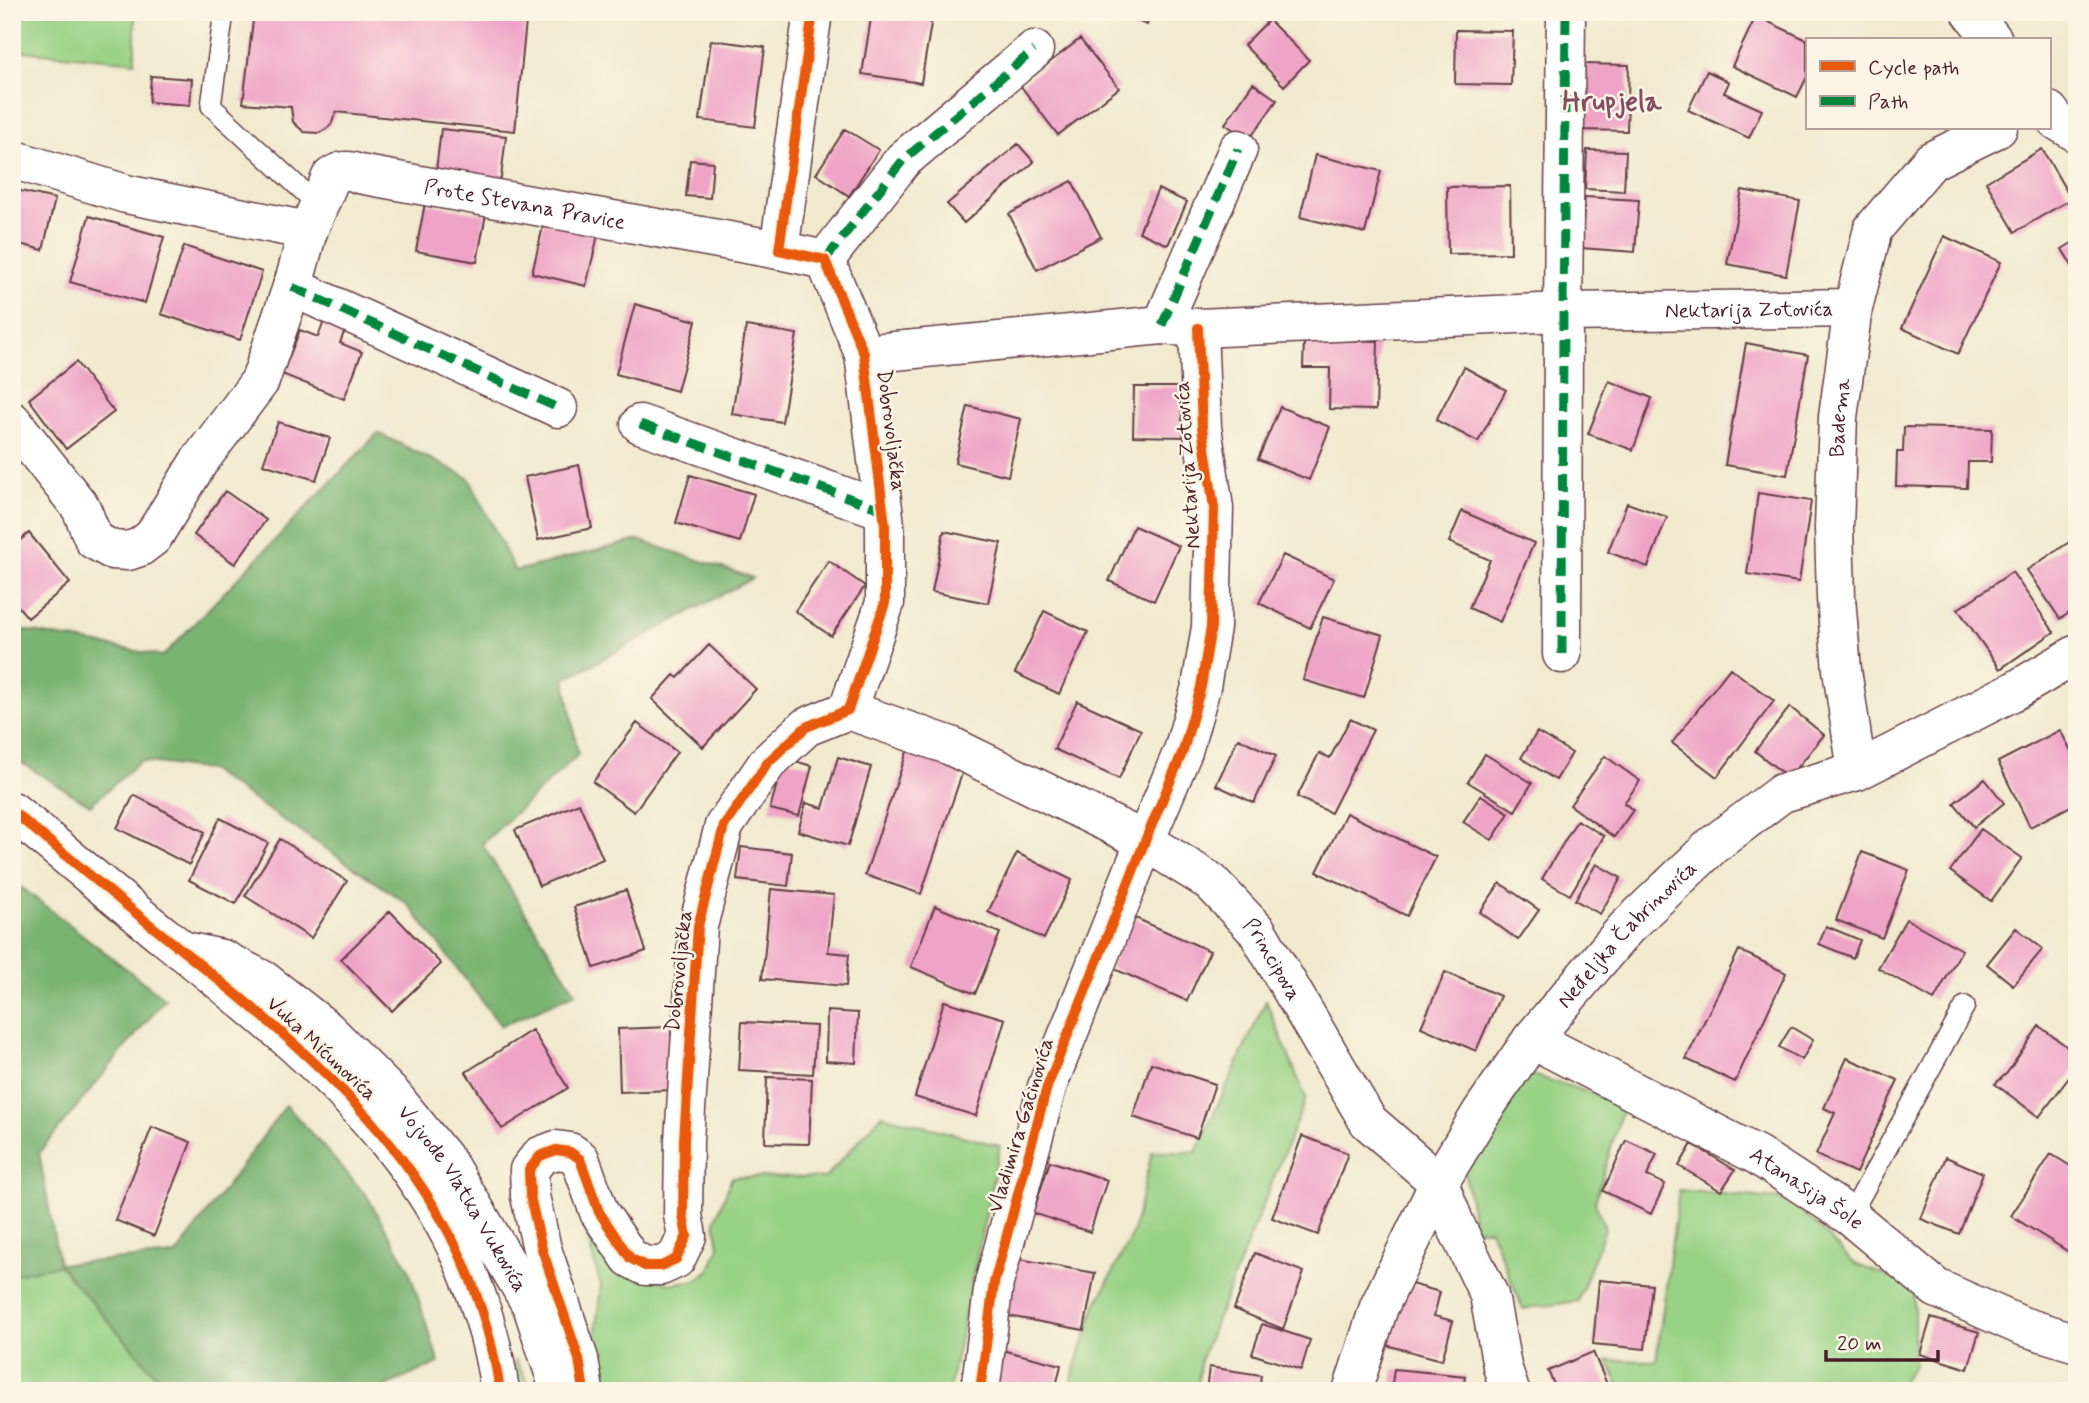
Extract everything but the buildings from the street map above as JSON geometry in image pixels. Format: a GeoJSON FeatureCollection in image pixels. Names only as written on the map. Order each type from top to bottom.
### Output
{"type":"FeatureCollection","features":[{"type":"Feature","properties":{"kind":"street"},"geometry":{"type":"LineString","coordinates":[[813,12],[779,250],[825,260],[903,160],[1034,50]]}},
{"type":"Feature","properties":{"kind":"street"},"geometry":{"type":"LineString","coordinates":[[1562,654],[1566,12]]}},
{"type":"Feature","properties":{"kind":"street"},"geometry":{"type":"LineString","coordinates":[[1971,12],[1991,38]]}},
{"type":"Feature","properties":{"kind":"street","name":"Badema"},"geometry":{"type":"LineString","coordinates":[[1857,771],[1842,670],[1834,527],[1838,417],[1853,308],[1873,229],[1931,161],[1993,130]]}},
{"type":"Feature","properties":{"kind":"street","name":"Nektarija Zotovića"},"geometry":{"type":"LineString","coordinates":[[1145,841],[1183,751],[1201,687],[1211,627],[1214,508],[1202,427],[1180,327],[1238,149]]}},
{"type":"Feature","properties":{"kind":"street"},"geometry":{"type":"LineString","coordinates":[[12,159],[126,194],[313,218]]}},
{"type":"Feature","properties":{"kind":"street","name":"Prote Stevana Pravice"},"geometry":{"type":"LineString","coordinates":[[12,421],[81,508],[94,540],[112,550],[128,551],[140,547],[153,537],[198,463],[260,381],[313,218],[331,177],[339,172],[350,170],[359,174],[779,250]]}},
{"type":"Feature","properties":{"kind":"street","name":"Dobrovoljačka"},"geometry":{"type":"LineString","coordinates":[[584,1391],[579,1359],[542,1249],[530,1196],[529,1170],[540,1156],[556,1150],[570,1152],[580,1159],[598,1212],[630,1258],[645,1266],[661,1266],[676,1259],[687,1236],[683,1215],[684,1140],[698,926],[724,826],[768,762],[787,744],[806,727],[848,710],[885,603],[883,510],[863,354],[825,260]]}},
{"type":"Feature","properties":{"kind":"street"},"geometry":{"type":"LineString","coordinates":[[292,287],[558,408]]}},
{"type":"Feature","properties":{"kind":"street","name":"Nektarija Zotovića"},"geometry":{"type":"LineString","coordinates":[[863,354],[1180,327],[1563,312],[1853,308]]}},
{"type":"Feature","properties":{"kind":"street"},"geometry":{"type":"LineString","coordinates":[[640,424],[883,510]]}},
{"type":"Feature","properties":{"kind":"street","name":"Neđeljka Čabrinovića"},"geometry":{"type":"LineString","coordinates":[[1352,1391],[1379,1307],[1439,1183],[1481,1113],[1532,1039],[1626,928],[1713,845],[1782,793],[1857,771],[2017,690],[2077,654]]}},
{"type":"Feature","properties":{"kind":"street","name":"Principova"},"geometry":{"type":"LineString","coordinates":[[848,710],[951,746],[1145,841],[1211,882],[1258,931],[1368,1121],[1439,1183],[1455,1224],[1489,1295],[1502,1366],[1510,1391]]}},
{"type":"Feature","properties":{"kind":"street","name":"Vuka Mićunovića"},"geometry":{"type":"LineString","coordinates":[[12,811],[289,1038],[358,1105],[410,1170],[439,1212],[458,1251],[488,1334],[500,1391]]}},
{"type":"Feature","properties":{"kind":"street","name":"Vladimira Gaćinovića"},"geometry":{"type":"LineString","coordinates":[[980,1391],[994,1283],[1047,1087],[1145,841]]}},
{"type":"Feature","properties":{"kind":"street","name":"Vojvode Vlatka Vukovića"},"geometry":{"type":"LineString","coordinates":[[181,950],[222,959],[263,980],[327,1030],[393,1096],[448,1164],[532,1306],[560,1391]]}},
{"type":"Feature","properties":{"kind":"street","name":"Atanasija Šole"},"geometry":{"type":"LineString","coordinates":[[1532,1039],[1757,1155],[1850,1216],[1936,1288],[2022,1326],[2077,1342]]}},
{"type":"Feature","properties":{"kind":"lane"},"geometry":{"type":"LineString","coordinates":[[224,12],[211,106],[313,218]]}},
{"type":"Feature","properties":{"kind":"lane"},"geometry":{"type":"LineString","coordinates":[[1850,1216],[1965,1006]]}},
{"type":"Feature","properties":{"kind":"green space"},"geometry":{"type":"Polygon","coordinates":[[[12,12],[135,12],[135,62],[12,50],[12,12]]]}},
{"type":"Feature","properties":{"kind":"green space"},"geometry":{"type":"Polygon","coordinates":[[[378,433],[469,478],[515,571],[638,540],[753,578],[565,679],[578,755],[482,844],[576,993],[501,1026],[408,904],[209,770],[141,761],[90,805],[12,757],[12,628],[163,656],[378,433]]]}},
{"type":"Feature","properties":{"kind":"green space"},"geometry":{"type":"Polygon","coordinates":[[[12,880],[165,999],[39,1153],[59,1264],[176,1255],[286,1105],[367,1196],[408,1267],[439,1363],[374,1391],[170,1391],[59,1265],[12,1275],[12,880]]]}},
{"type":"Feature","properties":{"kind":"green space"},"geometry":{"type":"Polygon","coordinates":[[[1266,1001],[1306,1098],[1200,1361],[1198,1391],[1071,1391],[1070,1384],[1095,1307],[1133,1232],[1152,1152],[1196,1152],[1266,1001]]]}},
{"type":"Feature","properties":{"kind":"green space"},"geometry":{"type":"Polygon","coordinates":[[[1509,1068],[1624,1103],[1595,1202],[1605,1229],[1578,1301],[1523,1309],[1490,1229],[1475,1229],[1461,1151],[1509,1068]]]}},
{"type":"Feature","properties":{"kind":"green space"},"geometry":{"type":"Polygon","coordinates":[[[882,1115],[1000,1146],[949,1391],[777,1391],[717,1388],[716,1391],[589,1391],[601,1285],[587,1237],[651,1278],[669,1284],[697,1280],[710,1269],[719,1247],[715,1221],[732,1177],[825,1178],[882,1115]]]}},
{"type":"Feature","properties":{"kind":"green space"},"geometry":{"type":"Polygon","coordinates":[[[1679,1190],[1790,1200],[1855,1264],[1914,1286],[1914,1365],[1896,1391],[1621,1391],[1608,1360],[1656,1361],[1679,1190]]]}},
{"type":"Feature","properties":{"kind":"green space"},"geometry":{"type":"Polygon","coordinates":[[[59,1264],[170,1391],[12,1391],[12,1275],[59,1264]]]}},
{"type":"Feature","properties":{"kind":"green space"},"geometry":{"type":"Polygon","coordinates":[[[515,1360],[533,1391],[514,1391],[515,1360]]]}},
{"type":"Feature","properties":{"kind":"marked path"},"geometry":{"type":"LineString","coordinates":[[1562,654],[1566,12]]}},
{"type":"Feature","properties":{"kind":"marked path"},"geometry":{"type":"LineString","coordinates":[[825,260],[903,160],[1034,50]]}},
{"type":"Feature","properties":{"kind":"marked path"},"geometry":{"type":"LineString","coordinates":[[1162,325],[1238,149]]}},
{"type":"Feature","properties":{"kind":"marked path"},"geometry":{"type":"LineString","coordinates":[[292,287],[558,408]]}},
{"type":"Feature","properties":{"kind":"marked path"},"geometry":{"type":"LineString","coordinates":[[640,424],[883,510]]}},
{"type":"Feature","properties":{"kind":"cycle path"},"geometry":{"type":"LineString","coordinates":[[584,1391],[579,1359],[542,1249],[530,1196],[529,1170],[540,1156],[556,1150],[570,1152],[580,1159],[599,1212],[630,1258],[645,1266],[661,1266],[676,1259],[687,1236],[683,1215],[684,1140],[698,926],[724,826],[768,762],[806,727],[848,710],[885,603],[885,525],[864,354],[825,260],[779,250],[813,12]]}},
{"type":"Feature","properties":{"kind":"cycle path"},"geometry":{"type":"LineString","coordinates":[[980,1391],[994,1283],[1047,1087],[1183,751],[1201,687],[1211,627],[1214,508],[1202,427],[1198,328]]}},
{"type":"Feature","properties":{"kind":"cycle path"},"geometry":{"type":"LineString","coordinates":[[12,811],[281,1032],[333,1081],[380,1132],[422,1188],[457,1249],[483,1316],[500,1391]]}},
{"type":"Feature","properties":{"kind":"district","name":"Hrupjela"},"geometry":{"type":"Point","coordinates":[1612,100]}}]}
